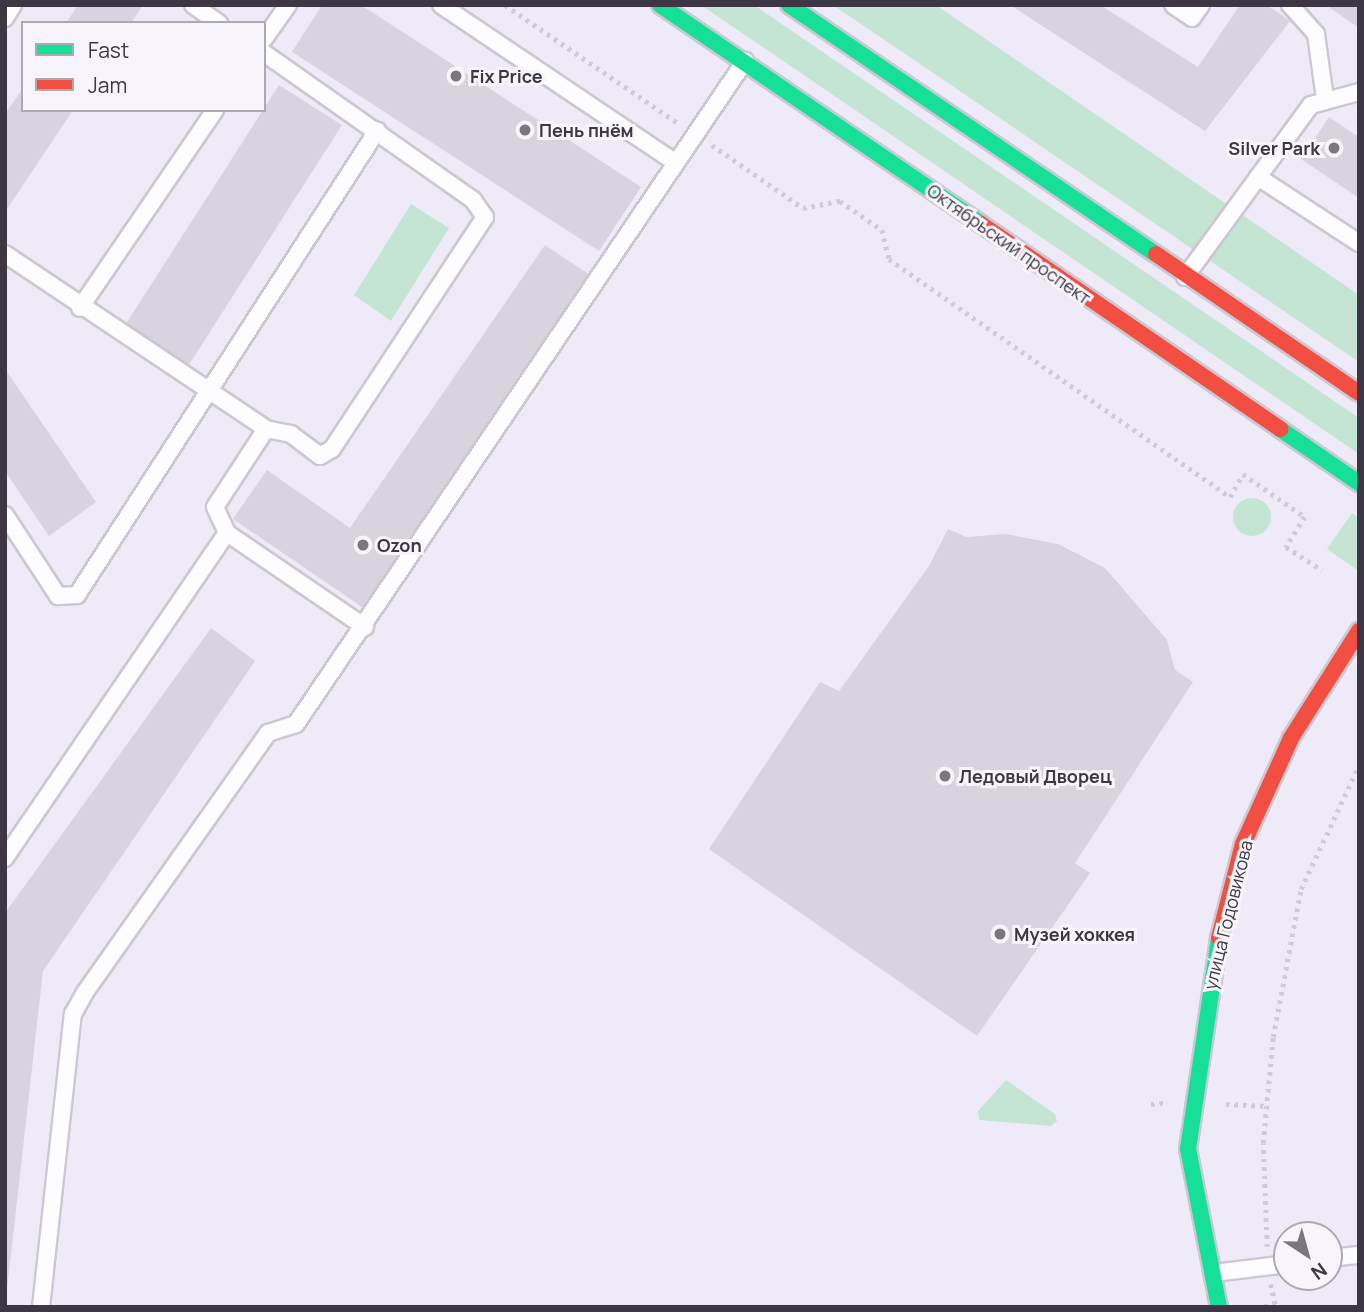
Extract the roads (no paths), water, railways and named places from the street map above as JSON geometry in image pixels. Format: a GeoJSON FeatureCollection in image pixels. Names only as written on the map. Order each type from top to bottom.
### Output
{"type":"FeatureCollection","features":[{"type":"Feature","properties":{"kind":"main road","name":"Октябрьский проспект"},"geometry":{"type":"LineString","coordinates":[[660,5],[1359,483]]}},
{"type":"Feature","properties":{"kind":"main road"},"geometry":{"type":"LineString","coordinates":[[789,5],[1359,393]]}},
{"type":"Feature","properties":{"kind":"main road","name":"улица Годовикова"},"geometry":{"type":"LineString","coordinates":[[1219,1307],[1188,1149],[1213,962],[1254,821],[1291,738],[1359,631]]}},
{"type":"Feature","properties":{"kind":"lane"},"geometry":{"type":"LineString","coordinates":[[5,18],[13,5]]}},
{"type":"Feature","properties":{"kind":"lane"},"geometry":{"type":"LineString","coordinates":[[193,5],[216,21]]}},
{"type":"Feature","properties":{"kind":"lane"},"geometry":{"type":"LineString","coordinates":[[266,36],[288,5]]}},
{"type":"Feature","properties":{"kind":"lane"},"geometry":{"type":"LineString","coordinates":[[441,5],[676,163]]}},
{"type":"Feature","properties":{"kind":"lane"},"geometry":{"type":"LineString","coordinates":[[1173,5],[1192,18],[1200,5]]}},
{"type":"Feature","properties":{"kind":"lane"},"geometry":{"type":"LineString","coordinates":[[1290,5],[1317,34],[1325,99]]}},
{"type":"Feature","properties":{"kind":"lane"},"geometry":{"type":"LineString","coordinates":[[5,254],[80,308],[266,429],[291,434],[320,456],[332,449],[485,217],[473,200],[266,54]]}},
{"type":"Feature","properties":{"kind":"lane"},"geometry":{"type":"LineString","coordinates":[[41,1307],[73,1014],[268,733],[296,724],[365,627],[745,61]]}},
{"type":"Feature","properties":{"kind":"lane"},"geometry":{"type":"LineString","coordinates":[[1185,277],[1311,105],[1325,99],[1359,92]]}},
{"type":"Feature","properties":{"kind":"lane"},"geometry":{"type":"LineString","coordinates":[[80,308],[214,112]]}},
{"type":"Feature","properties":{"kind":"lane"},"geometry":{"type":"LineString","coordinates":[[5,515],[58,596],[77,595],[210,394],[377,131]]}},
{"type":"Feature","properties":{"kind":"lane"},"geometry":{"type":"LineString","coordinates":[[1258,177],[1359,243]]}},
{"type":"Feature","properties":{"kind":"lane"},"geometry":{"type":"LineString","coordinates":[[266,429],[215,507],[227,533],[365,627]]}},
{"type":"Feature","properties":{"kind":"lane"},"geometry":{"type":"LineString","coordinates":[[5,858],[227,533]]}},
{"type":"Feature","properties":{"kind":"lane"},"geometry":{"type":"LineString","coordinates":[[1214,1273],[1273,1265]]}},
{"type":"Feature","properties":{"kind":"place","name":"Fix Price"},"geometry":{"type":"Point","coordinates":[456,76]}},
{"type":"Feature","properties":{"kind":"place","name":"Пень пнём"},"geometry":{"type":"Point","coordinates":[525,130]}},
{"type":"Feature","properties":{"kind":"place","name":"Silver Park"},"geometry":{"type":"Point","coordinates":[1334,148]}},
{"type":"Feature","properties":{"kind":"place","name":"Ozon"},"geometry":{"type":"Point","coordinates":[363,545]}},
{"type":"Feature","properties":{"kind":"place","name":"Ледовый Дворец"},"geometry":{"type":"Point","coordinates":[945,776]}},
{"type":"Feature","properties":{"kind":"place","name":"Музей хоккея"},"geometry":{"type":"Point","coordinates":[1000,934]}}]}
